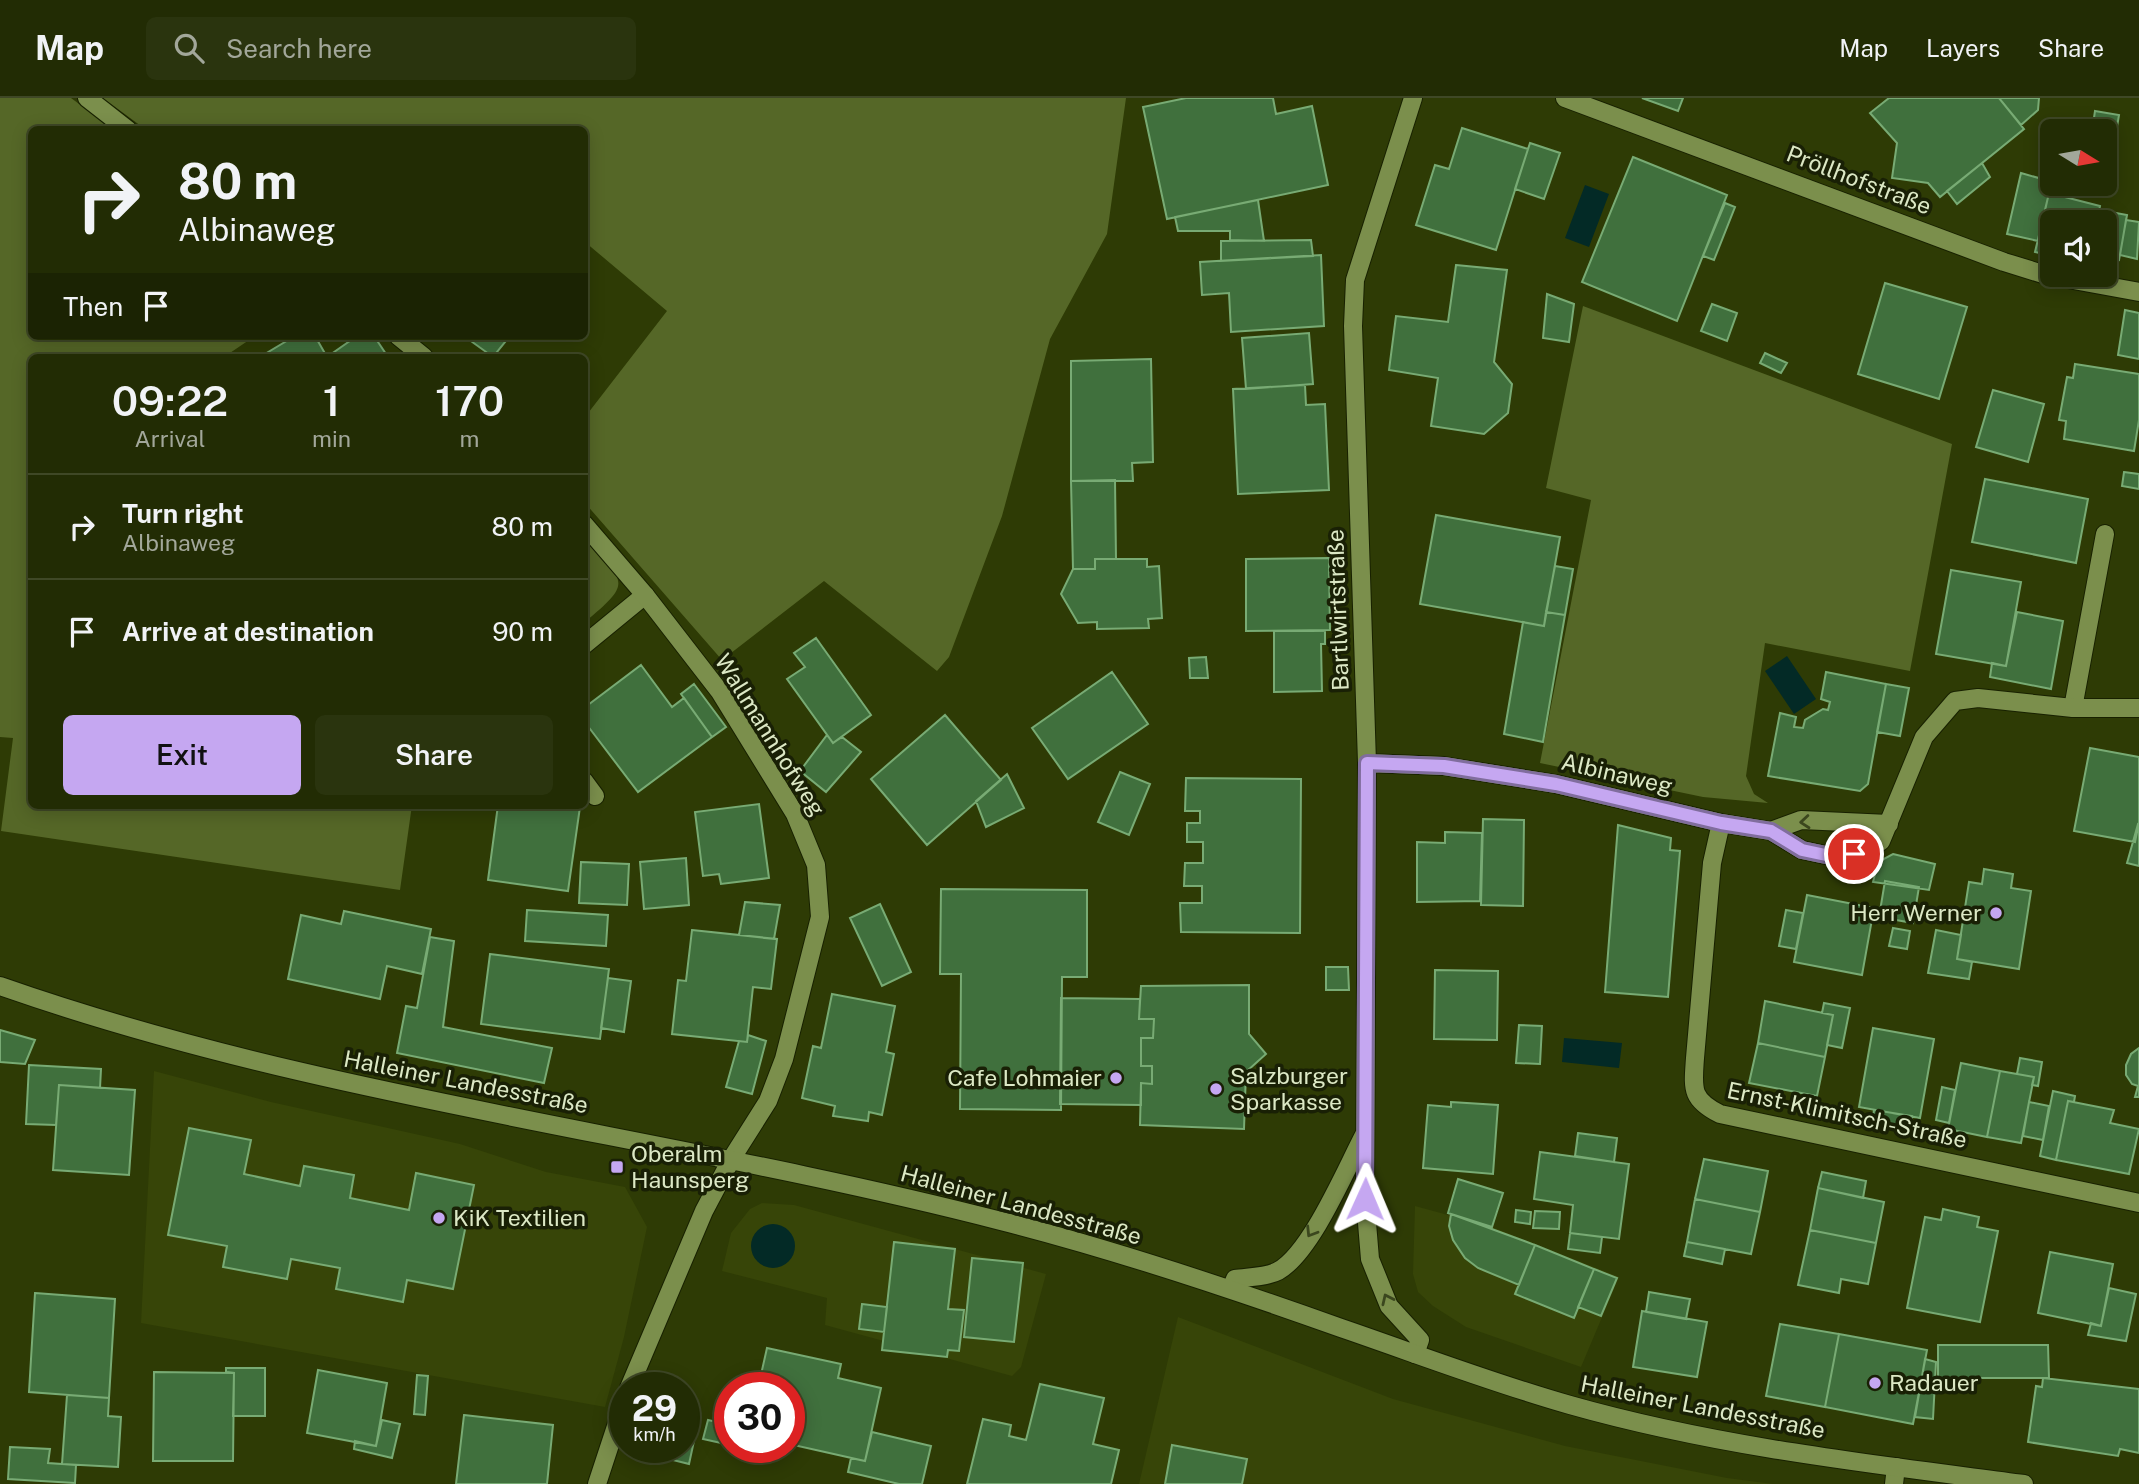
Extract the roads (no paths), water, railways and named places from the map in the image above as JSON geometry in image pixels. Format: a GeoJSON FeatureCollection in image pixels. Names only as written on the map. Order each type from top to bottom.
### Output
{"type":"FeatureCollection","features":[{"type":"Feature","properties":{"kind":"street"},"geometry":{"type":"LineString","coordinates":[[87,98],[123,126]]}},
{"type":"Feature","properties":{"kind":"street","name":"Bartlwirtstraße"},"geometry":{"type":"LineString","coordinates":[[1413,98],[1355,280],[1353,326],[1367,763],[1365,1199],[1370,1259],[1388,1306],[1420,1340],[1415,1354]]}},
{"type":"Feature","properties":{"kind":"street","name":"Pröllhofstraße"},"geometry":{"type":"LineString","coordinates":[[1565,98],[2004,262],[2046,275],[2139,292]]}},
{"type":"Feature","properties":{"kind":"street"},"geometry":{"type":"LineString","coordinates":[[403,340],[420,354]]}},
{"type":"Feature","properties":{"kind":"street","name":"Wallmannhofweg"},"geometry":{"type":"LineString","coordinates":[[588,529],[645,594],[720,692],[794,814],[816,865],[820,917],[784,1059],[768,1101],[732,1158],[663,1301],[635,1372]]}},
{"type":"Feature","properties":{"kind":"street"},"geometry":{"type":"LineString","coordinates":[[2073,708],[2105,534]]}},
{"type":"Feature","properties":{"kind":"street"},"geometry":{"type":"LineString","coordinates":[[588,642],[645,594]]}},
{"type":"Feature","properties":{"kind":"street","name":"Albinaweg"},"geometry":{"type":"LineString","coordinates":[[1367,763],[1444,766],[1556,784],[1721,823],[1771,831],[1802,850],[1840,858],[1868,850],[1881,841],[1924,737],[1955,701],[1978,698],[2073,708],[2139,708]]}},
{"type":"Feature","properties":{"kind":"street"},"geometry":{"type":"LineString","coordinates":[[588,786],[595,796]]}},
{"type":"Feature","properties":{"kind":"street","name":"Albinaweg"},"geometry":{"type":"LineString","coordinates":[[1771,831],[1801,820],[1889,824]]}},
{"type":"Feature","properties":{"kind":"street","name":"Ernst-Klimitsch-Straße"},"geometry":{"type":"LineString","coordinates":[[1721,823],[1712,863],[1693,1090],[1704,1106],[1720,1114],[2139,1203]]}},
{"type":"Feature","properties":{"kind":"street","name":"Halleiner Landesstraße"},"geometry":{"type":"LineString","coordinates":[[0,986],[147,1033],[261,1064],[413,1098],[732,1158],[997,1220],[1231,1289],[1573,1406],[1679,1432],[1895,1476],[2024,1484]]}},
{"type":"Feature","properties":{"kind":"street","name":"Bartlwirtstraße"},"geometry":{"type":"LineString","coordinates":[[1231,1289],[1236,1279],[1278,1271],[1303,1246],[1367,1129]]}},
{"type":"Feature","properties":{"kind":"street"},"geometry":{"type":"LineString","coordinates":[[597,1484],[609,1448]]}},
{"type":"Feature","properties":{"kind":"water"},"geometry":{"type":"Polygon","coordinates":[[[1585,185],[1609,194],[1589,247],[1565,238],[1585,185]]]}},
{"type":"Feature","properties":{"kind":"water"},"geometry":{"type":"Polygon","coordinates":[[[1787,656],[1816,699],[1794,714],[1765,671],[1787,656]]]}},
{"type":"Feature","properties":{"kind":"water"},"geometry":{"type":"Polygon","coordinates":[[[1564,1038],[1622,1043],[1619,1068],[1562,1062],[1564,1038]]]}},
{"type":"Feature","properties":{"kind":"water"},"geometry":{"type":"Polygon","coordinates":[[[773,1224],[788,1231],[795,1246],[788,1261],[773,1268],[758,1261],[751,1246],[758,1231],[773,1224]]]}},
{"type":"Feature","properties":{"kind":"place","name":"Herr Werner"},"geometry":{"type":"Point","coordinates":[1996,913]}},
{"type":"Feature","properties":{"kind":"place","name":"Cafe Lohmaier"},"geometry":{"type":"Point","coordinates":[1116,1078]}},
{"type":"Feature","properties":{"kind":"place","name":"Salzburger Sparkasse"},"geometry":{"type":"Point","coordinates":[1216,1089]}},
{"type":"Feature","properties":{"kind":"place","name":"Oberalm Haunsperg"},"geometry":{"type":"Point","coordinates":[617,1167]}},
{"type":"Feature","properties":{"kind":"place","name":"KiK Textilien"},"geometry":{"type":"Point","coordinates":[439,1218]}},
{"type":"Feature","properties":{"kind":"place","name":"Radauer"},"geometry":{"type":"Point","coordinates":[1875,1383]}}]}
